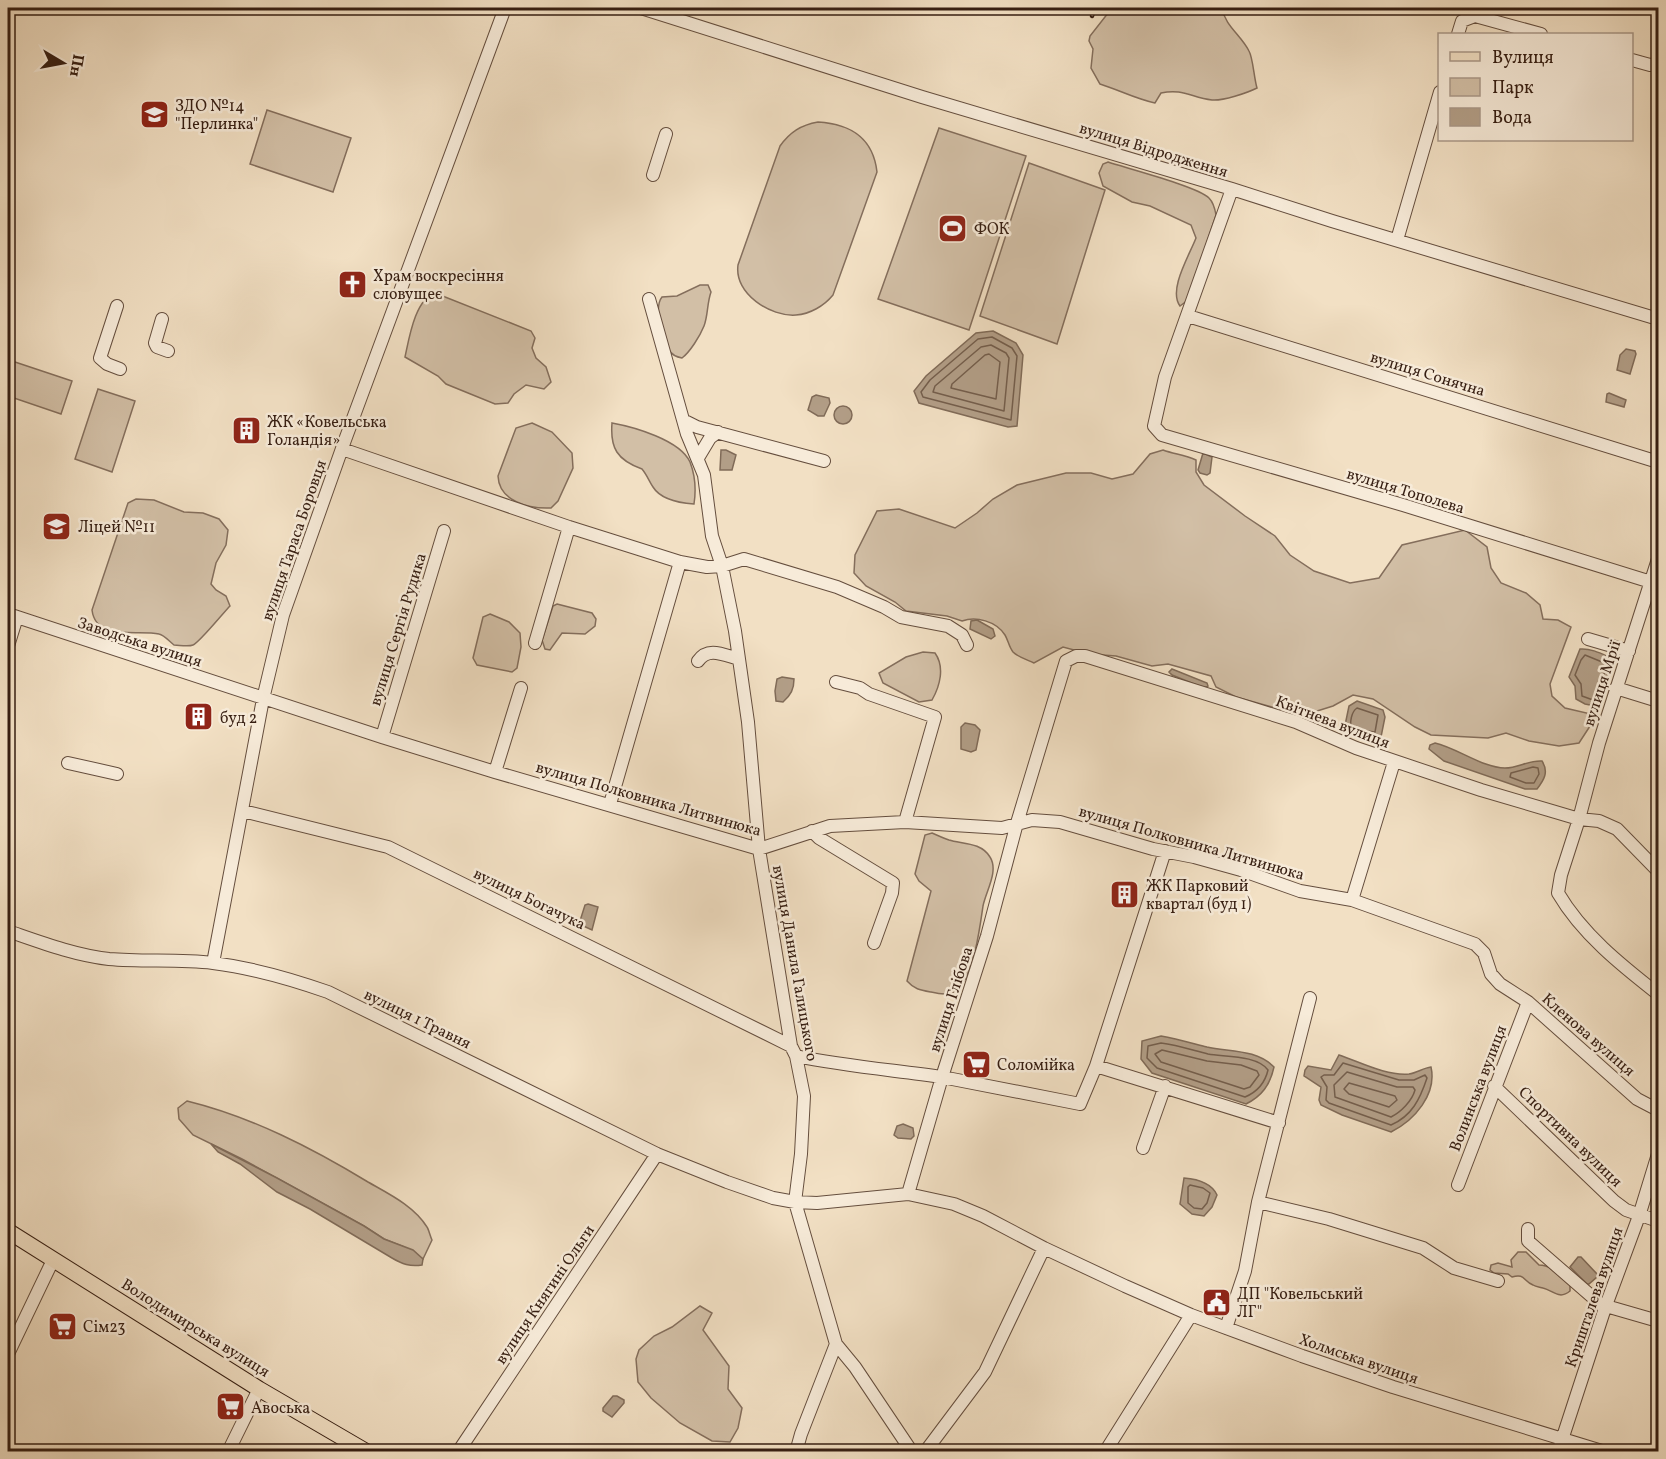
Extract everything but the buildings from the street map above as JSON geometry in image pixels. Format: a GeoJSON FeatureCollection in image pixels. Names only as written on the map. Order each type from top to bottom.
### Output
{"type":"FeatureCollection","features":[{"type":"Feature","properties":{"kind":"main road","name":"Володимирська вулиця"},"geometry":{"type":"LineString","coordinates":[[8,1231],[259,1389],[367,1452]]}},
{"type":"Feature","properties":{"kind":"street","name":"вулиця Тараса Боровця"},"geometry":{"type":"LineString","coordinates":[[213,963],[263,699],[283,615],[505,8]]}},
{"type":"Feature","properties":{"kind":"street","name":"вулиця Відродження"},"geometry":{"type":"LineString","coordinates":[[641,8],[922,97],[1659,320]]}},
{"type":"Feature","properties":{"kind":"street"},"geometry":{"type":"LineString","coordinates":[[1458,33],[1462,21],[1475,16],[1537,33]]}},
{"type":"Feature","properties":{"kind":"street"},"geometry":{"type":"LineString","coordinates":[[1633,60],[1650,65],[1659,64]]}},
{"type":"Feature","properties":{"kind":"street"},"geometry":{"type":"LineString","coordinates":[[1397,240],[1438,99]]}},
{"type":"Feature","properties":{"kind":"street"},"geometry":{"type":"LineString","coordinates":[[653,175],[666,134]]}},
{"type":"Feature","properties":{"kind":"street"},"geometry":{"type":"LineString","coordinates":[[1188,316],[1232,189]]}},
{"type":"Feature","properties":{"kind":"street","name":"вулиця Данила Галицького"},"geometry":{"type":"LineString","coordinates":[[649,299],[687,434],[704,475],[712,536],[722,566],[739,659],[748,722],[759,849],[793,1051],[804,1096],[801,1154],[795,1202],[836,1344]]}},
{"type":"Feature","properties":{"kind":"street"},"geometry":{"type":"LineString","coordinates":[[117,306],[100,358],[107,364],[120,369]]}},
{"type":"Feature","properties":{"kind":"street","name":"вулиця Тополева"},"geometry":{"type":"LineString","coordinates":[[1188,316],[1165,377],[1154,426],[1162,435],[1403,505],[1651,582]]}},
{"type":"Feature","properties":{"kind":"street","name":"вулиця Сонячна"},"geometry":{"type":"LineString","coordinates":[[1188,316],[1659,462]]}},
{"type":"Feature","properties":{"kind":"street"},"geometry":{"type":"LineString","coordinates":[[162,318],[155,343],[157,347],[168,351]]}},
{"type":"Feature","properties":{"kind":"street"},"geometry":{"type":"LineString","coordinates":[[685,421],[697,427],[824,461]]}},
{"type":"Feature","properties":{"kind":"street"},"geometry":{"type":"LineString","coordinates":[[698,458],[710,438],[718,432]]}},
{"type":"Feature","properties":{"kind":"street"},"geometry":{"type":"LineString","coordinates":[[342,449],[569,527],[680,562],[707,567],[722,566],[744,559],[837,587],[884,607],[901,617],[948,626],[962,635],[967,645]]}},
{"type":"Feature","properties":{"kind":"street"},"geometry":{"type":"LineString","coordinates":[[535,643],[569,527]]}},
{"type":"Feature","properties":{"kind":"street","name":"вулиця Сергія Рудика"},"geometry":{"type":"LineString","coordinates":[[382,737],[444,531]]}},
{"type":"Feature","properties":{"kind":"street","name":"вулиця Мрії"},"geometry":{"type":"LineString","coordinates":[[1659,559],[1599,743],[1579,819],[1561,875],[1558,893],[1571,913],[1612,958],[1659,994]]}},
{"type":"Feature","properties":{"kind":"street"},"geometry":{"type":"LineString","coordinates":[[610,804],[680,562]]}},
{"type":"Feature","properties":{"kind":"street"},"geometry":{"type":"LineString","coordinates":[[8,646],[12,616]]}},
{"type":"Feature","properties":{"kind":"street","name":"Заводська вулиця"},"geometry":{"type":"LineString","coordinates":[[12,616],[263,699]]}},
{"type":"Feature","properties":{"kind":"street"},"geometry":{"type":"LineString","coordinates":[[1588,639],[1629,651]]}},
{"type":"Feature","properties":{"kind":"street"},"geometry":{"type":"LineString","coordinates":[[698,661],[702,654],[709,651],[739,659]]}},
{"type":"Feature","properties":{"kind":"street","name":"Квітнева вулиця"},"geometry":{"type":"LineString","coordinates":[[1076,656],[1085,656],[1296,722],[1395,762],[1579,819],[1599,821],[1617,829],[1659,871]]}},
{"type":"Feature","properties":{"kind":"street","name":"вулиця Глібова"},"geometry":{"type":"LineString","coordinates":[[793,1051],[827,1063],[884,1068],[942,1077],[987,936],[1017,823],[1066,661],[1076,656]]}},
{"type":"Feature","properties":{"kind":"street"},"geometry":{"type":"LineString","coordinates":[[836,682],[860,688],[869,694],[935,717],[905,822]]}},
{"type":"Feature","properties":{"kind":"street"},"geometry":{"type":"LineString","coordinates":[[495,772],[521,688]]}},
{"type":"Feature","properties":{"kind":"street"},"geometry":{"type":"LineString","coordinates":[[1616,688],[1659,700]]}},
{"type":"Feature","properties":{"kind":"street","name":"вулиця Полковника Литвинюка"},"geometry":{"type":"LineString","coordinates":[[263,699],[495,772],[759,849],[830,826],[905,822],[1002,828],[1032,820],[1060,822],[1231,867],[1300,891],[1352,900],[1475,944],[1484,953],[1491,974],[1500,984],[1528,1002]]}},
{"type":"Feature","properties":{"kind":"street"},"geometry":{"type":"LineString","coordinates":[[1352,900],[1395,762]]}},
{"type":"Feature","properties":{"kind":"street"},"geometry":{"type":"LineString","coordinates":[[68,763],[117,774]]}},
{"type":"Feature","properties":{"kind":"street","name":"вулиця Богачука"},"geometry":{"type":"LineString","coordinates":[[243,811],[388,846],[793,1051]]}},
{"type":"Feature","properties":{"kind":"street"},"geometry":{"type":"LineString","coordinates":[[812,831],[819,838],[893,882],[892,893],[874,943]]}},
{"type":"Feature","properties":{"kind":"street"},"geometry":{"type":"LineString","coordinates":[[908,1194],[942,1077],[1080,1104],[1086,1095],[1096,1066],[1165,851]]}},
{"type":"Feature","properties":{"kind":"street","name":"вулиця 1 Травня"},"geometry":{"type":"LineString","coordinates":[[8,931],[87,955],[213,963],[263,972],[328,992],[657,1154],[773,1198],[795,1202]]}},
{"type":"Feature","properties":{"kind":"street"},"geometry":{"type":"LineString","coordinates":[[1226,1328],[1245,1271],[1258,1202],[1310,998]]}},
{"type":"Feature","properties":{"kind":"street","name":"Волинська вулиця"},"geometry":{"type":"LineString","coordinates":[[1458,1185],[1528,1002]]}},
{"type":"Feature","properties":{"kind":"street","name":"Кленова вулиця"},"geometry":{"type":"LineString","coordinates":[[1528,1002],[1637,1099],[1659,1110]]}},
{"type":"Feature","properties":{"kind":"street"},"geometry":{"type":"LineString","coordinates":[[1096,1066],[1279,1123]]}},
{"type":"Feature","properties":{"kind":"street"},"geometry":{"type":"LineString","coordinates":[[1143,1148],[1165,1086]]}},
{"type":"Feature","properties":{"kind":"street","name":"Спортивна вулиця"},"geometry":{"type":"LineString","coordinates":[[1494,1086],[1614,1201],[1639,1216],[1659,1221]]}},
{"type":"Feature","properties":{"kind":"street","name":"вулиця Княгині Ольги"},"geometry":{"type":"LineString","coordinates":[[458,1452],[657,1154]]}},
{"type":"Feature","properties":{"kind":"street","name":"Кришталева вулиця"},"geometry":{"type":"LineString","coordinates":[[1560,1445],[1605,1307],[1659,1154]]}},
{"type":"Feature","properties":{"kind":"street","name":"Холмська вулиця"},"geometry":{"type":"LineString","coordinates":[[795,1202],[817,1203],[908,1194],[954,1204],[1191,1315],[1560,1445],[1605,1452]]}},
{"type":"Feature","properties":{"kind":"street"},"geometry":{"type":"LineString","coordinates":[[1258,1202],[1329,1219],[1413,1244],[1454,1268],[1498,1281]]}},
{"type":"Feature","properties":{"kind":"street"},"geometry":{"type":"LineString","coordinates":[[1528,1229],[1528,1241],[1605,1307],[1659,1321]]}},
{"type":"Feature","properties":{"kind":"street"},"geometry":{"type":"LineString","coordinates":[[925,1452],[986,1372],[1044,1248]]}},
{"type":"Feature","properties":{"kind":"street"},"geometry":{"type":"LineString","coordinates":[[8,1354],[53,1260]]}},
{"type":"Feature","properties":{"kind":"street"},"geometry":{"type":"LineString","coordinates":[[1105,1452],[1191,1315]]}},
{"type":"Feature","properties":{"kind":"street"},"geometry":{"type":"LineString","coordinates":[[796,1452],[836,1344],[855,1367],[912,1452]]}},
{"type":"Feature","properties":{"kind":"street"},"geometry":{"type":"LineString","coordinates":[[228,1452],[259,1389]]}},
{"type":"Feature","properties":{"kind":"green space"},"geometry":{"type":"Polygon","coordinates":[[[1112,8],[1222,8],[1226,20],[1249,51],[1257,88],[1217,100],[1182,92],[1161,93],[1155,103],[1100,84],[1091,68],[1093,49],[1089,41],[1090,36],[1112,8]]]}},
{"type":"Feature","properties":{"kind":"green space"},"geometry":{"type":"Polygon","coordinates":[[[267,110],[351,138],[333,192],[250,164],[267,110]]]}},
{"type":"Feature","properties":{"kind":"green space"},"geometry":{"type":"Polygon","coordinates":[[[818,122],[850,129],[858,135],[871,150],[877,172],[833,295],[821,306],[811,311],[786,315],[766,308],[748,294],[738,276],[738,265],[780,146],[796,130],[818,122]]]}},
{"type":"Feature","properties":{"kind":"green space","name":"ФОК"},"geometry":{"type":"Polygon","coordinates":[[[939,128],[1026,156],[969,330],[878,299],[939,128]]]}},
{"type":"Feature","properties":{"kind":"green space"},"geometry":{"type":"Polygon","coordinates":[[[1108,162],[1192,189],[1209,198],[1213,204],[1216,215],[1188,300],[1180,306],[1176,291],[1178,282],[1196,238],[1191,225],[1150,206],[1132,202],[1103,186],[1099,173],[1103,164],[1108,162]]]}},
{"type":"Feature","properties":{"kind":"green space","name":"ФОК"},"geometry":{"type":"Polygon","coordinates":[[[1029,163],[1105,190],[1057,344],[980,316],[1029,163]]]}},
{"type":"Feature","properties":{"kind":"green space"},"geometry":{"type":"Polygon","coordinates":[[[700,285],[708,285],[711,292],[705,322],[691,348],[682,358],[678,357],[670,352],[664,339],[660,324],[659,302],[662,297],[677,296],[700,285]]]}},
{"type":"Feature","properties":{"kind":"green space"},"geometry":{"type":"Polygon","coordinates":[[[435,293],[531,331],[535,338],[532,348],[536,358],[546,367],[551,382],[544,389],[526,385],[514,394],[508,403],[495,404],[446,384],[438,376],[405,357],[418,311],[422,303],[435,293]]]}},
{"type":"Feature","properties":{"kind":"green space"},"geometry":{"type":"Polygon","coordinates":[[[9,360],[72,381],[61,414],[8,396],[9,360]]]}},
{"type":"Feature","properties":{"kind":"green space"},"geometry":{"type":"Polygon","coordinates":[[[98,389],[135,401],[112,472],[75,459],[98,389]]]}},
{"type":"Feature","properties":{"kind":"green space"},"geometry":{"type":"Polygon","coordinates":[[[532,423],[552,432],[572,453],[573,468],[558,501],[551,508],[533,507],[516,502],[503,492],[500,485],[498,476],[516,428],[532,423]]]}},
{"type":"Feature","properties":{"kind":"green space"},"geometry":{"type":"Polygon","coordinates":[[[612,423],[656,436],[685,454],[693,472],[694,504],[677,502],[661,495],[642,469],[626,462],[614,446],[612,423]]]}},
{"type":"Feature","properties":{"kind":"green space"},"geometry":{"type":"Polygon","coordinates":[[[1163,450],[1196,460],[1196,472],[1204,485],[1275,536],[1290,555],[1314,571],[1350,583],[1379,578],[1402,545],[1465,530],[1487,547],[1491,568],[1501,583],[1526,593],[1540,605],[1543,619],[1558,620],[1571,627],[1550,684],[1552,696],[1565,708],[1591,714],[1592,723],[1579,743],[1559,746],[1529,741],[1506,733],[1488,738],[1431,735],[1373,699],[1353,695],[1333,706],[1314,712],[1293,713],[1236,697],[1216,687],[1211,676],[1168,664],[1152,666],[1116,656],[1089,654],[1063,647],[1034,663],[1013,652],[1005,635],[991,623],[973,619],[962,621],[947,616],[906,611],[895,602],[866,586],[854,573],[855,555],[877,511],[899,509],[955,528],[993,499],[1017,485],[1066,473],[1091,473],[1112,479],[1133,474],[1150,454],[1163,450]]]}},
{"type":"Feature","properties":{"kind":"green space"},"geometry":{"type":"Polygon","coordinates":[[[136,499],[154,500],[184,512],[203,513],[219,519],[228,530],[226,545],[216,563],[211,584],[226,596],[230,606],[193,645],[174,645],[159,634],[109,630],[101,627],[95,620],[92,610],[128,503],[136,499]]]}},
{"type":"Feature","properties":{"kind":"green space"},"geometry":{"type":"Polygon","coordinates":[[[557,604],[592,613],[596,619],[595,626],[585,634],[562,633],[550,650],[545,649],[542,640],[553,606],[557,604]]]}},
{"type":"Feature","properties":{"kind":"green space"},"geometry":{"type":"Polygon","coordinates":[[[490,614],[509,622],[520,633],[521,647],[517,668],[512,672],[477,665],[473,658],[483,617],[490,614]]]}},
{"type":"Feature","properties":{"kind":"green space"},"geometry":{"type":"Polygon","coordinates":[[[923,652],[935,653],[940,664],[939,683],[932,700],[919,702],[883,683],[879,673],[906,657],[923,652]]]}},
{"type":"Feature","properties":{"kind":"green space"},"geometry":{"type":"Polygon","coordinates":[[[932,833],[982,849],[990,857],[993,868],[972,962],[964,982],[949,994],[920,990],[907,981],[931,891],[919,881],[915,874],[925,835],[932,833]]]}},
{"type":"Feature","properties":{"kind":"green space"},"geometry":{"type":"Polygon","coordinates":[[[187,1101],[235,1116],[281,1135],[325,1157],[400,1201],[422,1220],[432,1240],[423,1259],[242,1159],[193,1135],[179,1119],[178,1108],[187,1101]]]}},
{"type":"Feature","properties":{"kind":"green space"},"geometry":{"type":"Polygon","coordinates":[[[1518,1252],[1526,1252],[1539,1265],[1556,1272],[1570,1284],[1570,1291],[1563,1295],[1556,1294],[1534,1286],[1522,1277],[1512,1277],[1490,1270],[1491,1265],[1498,1263],[1512,1267],[1511,1260],[1518,1252]]]}},
{"type":"Feature","properties":{"kind":"green space"},"geometry":{"type":"Polygon","coordinates":[[[700,1306],[712,1313],[703,1330],[729,1366],[728,1389],[742,1408],[738,1428],[730,1442],[712,1441],[680,1423],[651,1398],[638,1382],[636,1359],[639,1350],[654,1336],[672,1327],[700,1306]]]}},
{"type":"Feature","properties":{"kind":"water"},"geometry":{"type":"Polygon","coordinates":[[[993,331],[1016,343],[1023,355],[1017,426],[1008,427],[919,403],[914,391],[926,376],[976,333],[993,331]]]}},
{"type":"Feature","properties":{"kind":"water"},"geometry":{"type":"Polygon","coordinates":[[[1626,349],[1635,351],[1636,354],[1630,374],[1617,370],[1620,355],[1626,349]]]}},
{"type":"Feature","properties":{"kind":"water"},"geometry":{"type":"Polygon","coordinates":[[[1609,393],[1626,400],[1624,407],[1606,402],[1609,393]]]}},
{"type":"Feature","properties":{"kind":"water"},"geometry":{"type":"Polygon","coordinates":[[[816,395],[829,398],[830,403],[824,416],[818,416],[808,410],[812,397],[816,395]]]}},
{"type":"Feature","properties":{"kind":"water"},"geometry":{"type":"Polygon","coordinates":[[[839,406],[847,406],[852,411],[850,422],[839,424],[834,419],[834,411],[839,406]]]}},
{"type":"Feature","properties":{"kind":"water"},"geometry":{"type":"Polygon","coordinates":[[[721,450],[736,455],[732,470],[720,470],[721,450]]]}},
{"type":"Feature","properties":{"kind":"water"},"geometry":{"type":"Polygon","coordinates":[[[1203,453],[1212,457],[1210,473],[1207,475],[1198,470],[1203,453]]]}},
{"type":"Feature","properties":{"kind":"water"},"geometry":{"type":"Polygon","coordinates":[[[977,620],[993,629],[995,636],[991,639],[970,629],[971,621],[977,620]]]}},
{"type":"Feature","properties":{"kind":"water"},"geometry":{"type":"Polygon","coordinates":[[[1580,649],[1600,653],[1611,658],[1613,663],[1601,702],[1595,706],[1576,699],[1575,686],[1569,677],[1580,649]]]}},
{"type":"Feature","properties":{"kind":"water"},"geometry":{"type":"Polygon","coordinates":[[[1172,669],[1207,683],[1208,686],[1204,688],[1172,675],[1169,672],[1172,669]]]}},
{"type":"Feature","properties":{"kind":"water"},"geometry":{"type":"Polygon","coordinates":[[[782,677],[794,679],[792,692],[783,702],[776,701],[775,691],[777,679],[782,677]]]}},
{"type":"Feature","properties":{"kind":"water"},"geometry":{"type":"Polygon","coordinates":[[[1357,701],[1383,710],[1385,717],[1381,737],[1361,738],[1344,730],[1349,706],[1357,701]]]}},
{"type":"Feature","properties":{"kind":"water"},"geometry":{"type":"Polygon","coordinates":[[[965,723],[975,725],[980,730],[976,750],[971,752],[961,749],[961,727],[965,723]]]}},
{"type":"Feature","properties":{"kind":"water"},"geometry":{"type":"Polygon","coordinates":[[[1435,743],[1497,767],[1510,768],[1542,761],[1545,776],[1537,789],[1525,789],[1444,761],[1429,749],[1430,745],[1435,743]]]}},
{"type":"Feature","properties":{"kind":"water"},"geometry":{"type":"Polygon","coordinates":[[[585,905],[598,907],[592,930],[579,924],[585,905]]]}},
{"type":"Feature","properties":{"kind":"water"},"geometry":{"type":"Polygon","coordinates":[[[1161,1036],[1259,1057],[1274,1067],[1270,1079],[1261,1094],[1246,1104],[1152,1073],[1141,1059],[1142,1041],[1161,1036]]]}},
{"type":"Feature","properties":{"kind":"water"},"geometry":{"type":"Polygon","coordinates":[[[1339,1055],[1391,1073],[1412,1073],[1431,1067],[1431,1087],[1416,1113],[1391,1132],[1342,1115],[1321,1105],[1319,1100],[1321,1087],[1304,1076],[1308,1066],[1331,1070],[1339,1055]]]}},
{"type":"Feature","properties":{"kind":"water"},"geometry":{"type":"Polygon","coordinates":[[[903,1124],[913,1128],[914,1136],[911,1139],[898,1138],[894,1135],[897,1126],[903,1124]]]}},
{"type":"Feature","properties":{"kind":"water"},"geometry":{"type":"Polygon","coordinates":[[[211,1144],[277,1178],[384,1239],[413,1250],[423,1259],[422,1265],[410,1265],[396,1260],[277,1192],[240,1164],[218,1152],[211,1144]]]}},
{"type":"Feature","properties":{"kind":"water"},"geometry":{"type":"Polygon","coordinates":[[[1184,1178],[1199,1180],[1207,1184],[1217,1195],[1212,1207],[1204,1216],[1192,1214],[1180,1204],[1184,1178]]]}},
{"type":"Feature","properties":{"kind":"water"},"geometry":{"type":"Polygon","coordinates":[[[1578,1257],[1581,1257],[1598,1276],[1589,1284],[1570,1267],[1578,1257]]]}},
{"type":"Feature","properties":{"kind":"water"},"geometry":{"type":"Polygon","coordinates":[[[613,1396],[624,1400],[624,1403],[612,1417],[603,1411],[603,1408],[613,1396]]]}},
{"type":"Feature","properties":{"kind":"railway"},"geometry":{"type":"LineString","coordinates":[[1092,16],[1095,8]]}},
{"type":"Feature","properties":{"kind":"place","name":"ЗДО №14 \"Перлинка\""},"geometry":{"type":"Point","coordinates":[154,114]}},
{"type":"Feature","properties":{"kind":"place","name":"ФОК"},"geometry":{"type":"Point","coordinates":[953,228]}},
{"type":"Feature","properties":{"kind":"place","name":"Храм воскресіння словущеє"},"geometry":{"type":"Point","coordinates":[352,284]}},
{"type":"Feature","properties":{"kind":"place","name":"ЖК «Ковельська Голандія»"},"geometry":{"type":"Point","coordinates":[246,430]}},
{"type":"Feature","properties":{"kind":"place","name":"Ліцей №11"},"geometry":{"type":"Point","coordinates":[57,526]}},
{"type":"Feature","properties":{"kind":"place","name":"буд 2"},"geometry":{"type":"Point","coordinates":[199,717]}},
{"type":"Feature","properties":{"kind":"place","name":"ЖК Парковий квартал (буд 1)"},"geometry":{"type":"Point","coordinates":[1125,894]}},
{"type":"Feature","properties":{"kind":"place","name":"Соломійка"},"geometry":{"type":"Point","coordinates":[976,1064]}},
{"type":"Feature","properties":{"kind":"place","name":"ДП \"Ковельський ЛГ\""},"geometry":{"type":"Point","coordinates":[1216,1302]}},
{"type":"Feature","properties":{"kind":"place","name":"Сім23"},"geometry":{"type":"Point","coordinates":[62,1326]}},
{"type":"Feature","properties":{"kind":"place","name":"Авоська"},"geometry":{"type":"Point","coordinates":[230,1407]}}]}
